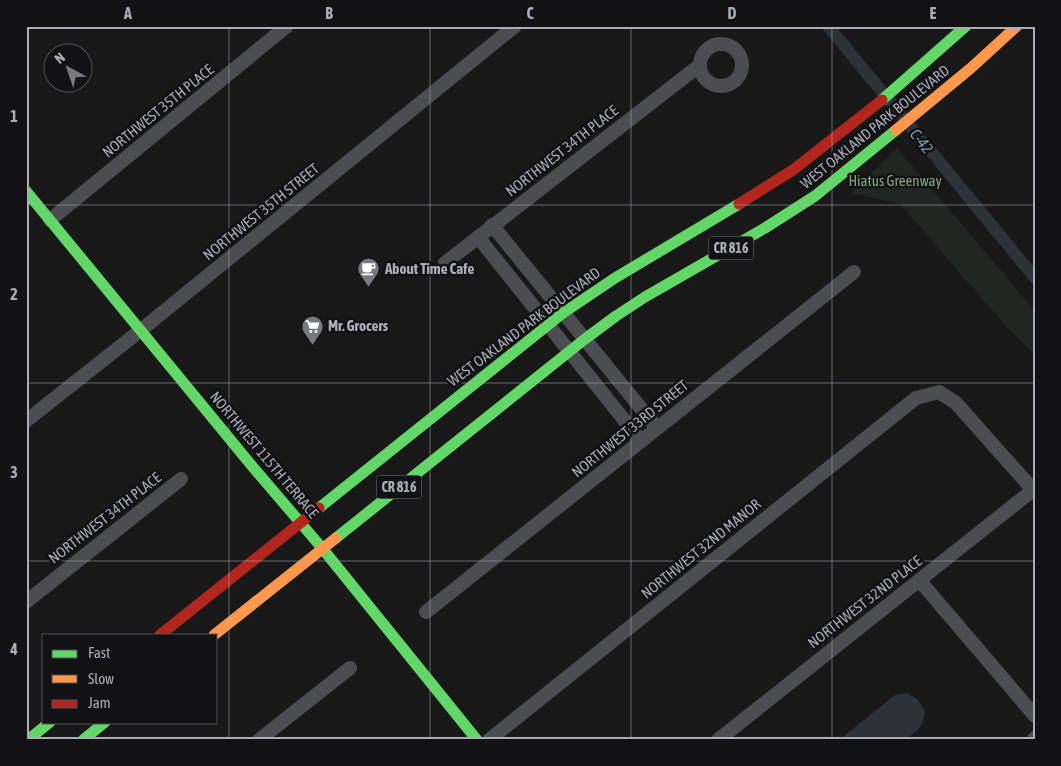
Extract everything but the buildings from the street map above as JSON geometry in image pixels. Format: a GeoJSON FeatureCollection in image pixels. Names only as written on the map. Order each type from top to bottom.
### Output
{"type":"FeatureCollection","features":[{"type":"Feature","properties":{"kind":"main road","name":"WEST OAKLAND PARK BOULEVARD"},"geometry":{"type":"LineString","coordinates":[[161,634],[563,313],[617,276],[777,181],[851,125],[923,65],[966,26]]}},
{"type":"Feature","properties":{"kind":"main road","name":"WEST OAKLAND PARK BOULEVARD"},"geometry":{"type":"LineString","coordinates":[[215,634],[616,316],[815,196],[989,53],[1017,26]]}},
{"type":"Feature","properties":{"kind":"main road","name":"NORTHWEST 115TH TERRACE"},"geometry":{"type":"LineString","coordinates":[[26,191],[301,522],[477,740]]}},
{"type":"Feature","properties":{"kind":"main road"},"geometry":{"type":"LineString","coordinates":[[28,740],[48,724]]}},
{"type":"Feature","properties":{"kind":"main road"},"geometry":{"type":"LineString","coordinates":[[83,740],[98,729]]}},
{"type":"Feature","properties":{"kind":"street","name":"NORTHWEST 35TH PLACE"},"geometry":{"type":"LineString","coordinates":[[50,220],[287,26]]}},
{"type":"Feature","properties":{"kind":"street","name":"NORTHWEST 35TH STREET"},"geometry":{"type":"LineString","coordinates":[[26,421],[515,26]]}},
{"type":"Feature","properties":{"kind":"street","name":"NORTHWEST 34TH PLACE"},"geometry":{"type":"LineString","coordinates":[[445,263],[700,66]]}},
{"type":"Feature","properties":{"kind":"street"},"geometry":{"type":"LineString","coordinates":[[492,225],[657,428]]}},
{"type":"Feature","properties":{"kind":"street"},"geometry":{"type":"LineString","coordinates":[[478,237],[641,441]]}},
{"type":"Feature","properties":{"kind":"street","name":"NORTHWEST 33RD STREET"},"geometry":{"type":"LineString","coordinates":[[426,612],[854,272]]}},
{"type":"Feature","properties":{"kind":"street","name":"NORTHWEST 32ND MANOR"},"geometry":{"type":"LineString","coordinates":[[489,740],[916,398],[938,392],[956,403],[1034,491]]}},
{"type":"Feature","properties":{"kind":"street","name":"NORTHWEST 34TH PLACE"},"geometry":{"type":"LineString","coordinates":[[26,602],[181,479]]}},
{"type":"Feature","properties":{"kind":"street","name":"NORTHWEST 32ND PLACE"},"geometry":{"type":"LineString","coordinates":[[718,740],[1034,491]]}},
{"type":"Feature","properties":{"kind":"street"},"geometry":{"type":"LineString","coordinates":[[919,580],[1035,716]]}},
{"type":"Feature","properties":{"kind":"street"},"geometry":{"type":"LineString","coordinates":[[259,740],[350,668]]}},
{"type":"Feature","properties":{"kind":"green space","name":"Hiatus Greenway"},"geometry":{"type":"Polygon","coordinates":[[[897,148],[1035,311],[1035,355],[1004,324],[900,204],[851,193],[897,148]]]}},
{"type":"Feature","properties":{"kind":"shaded area"},"geometry":{"type":"Polygon","coordinates":[[[907,693],[917,699],[925,711],[923,722],[918,730],[905,740],[839,740],[895,695],[907,693]]]}},
{"type":"Feature","properties":{"kind":"waterway","name":"C-42"},"geometry":{"type":"LineString","coordinates":[[828,26],[1035,278]]}},
{"type":"Feature","properties":{"kind":"traffic: fast"},"geometry":{"type":"LineString","coordinates":[[882,100],[966,26]]}},
{"type":"Feature","properties":{"kind":"traffic: fast"},"geometry":{"type":"LineString","coordinates":[[336,538],[616,316],[645,297],[765,228],[815,196],[896,130]]}},
{"type":"Feature","properties":{"kind":"traffic: fast"},"geometry":{"type":"LineString","coordinates":[[26,191],[252,466],[322,548],[477,740]]}},
{"type":"Feature","properties":{"kind":"traffic: fast"},"geometry":{"type":"LineString","coordinates":[[319,508],[563,313],[615,278],[739,204]]}},
{"type":"Feature","properties":{"kind":"traffic: fast"},"geometry":{"type":"LineString","coordinates":[[28,740],[48,724]]}},
{"type":"Feature","properties":{"kind":"traffic: fast"},"geometry":{"type":"LineString","coordinates":[[83,740],[103,724]]}},
{"type":"Feature","properties":{"kind":"traffic: slow"},"geometry":{"type":"LineString","coordinates":[[896,130],[971,68],[1017,26]]}},
{"type":"Feature","properties":{"kind":"traffic: slow"},"geometry":{"type":"LineString","coordinates":[[215,634],[336,538]]}},
{"type":"Feature","properties":{"kind":"traffic: jam"},"geometry":{"type":"LineString","coordinates":[[739,204],[793,170],[882,100]]}},
{"type":"Feature","properties":{"kind":"traffic: jam"},"geometry":{"type":"LineString","coordinates":[[161,634],[319,508]]}},
{"type":"Feature","properties":{"kind":"place","name":"About Time Cafe"},"geometry":{"type":"Point","coordinates":[369,288]}},
{"type":"Feature","properties":{"kind":"place","name":"Mr. Grocers"},"geometry":{"type":"Point","coordinates":[312,345]}}]}
